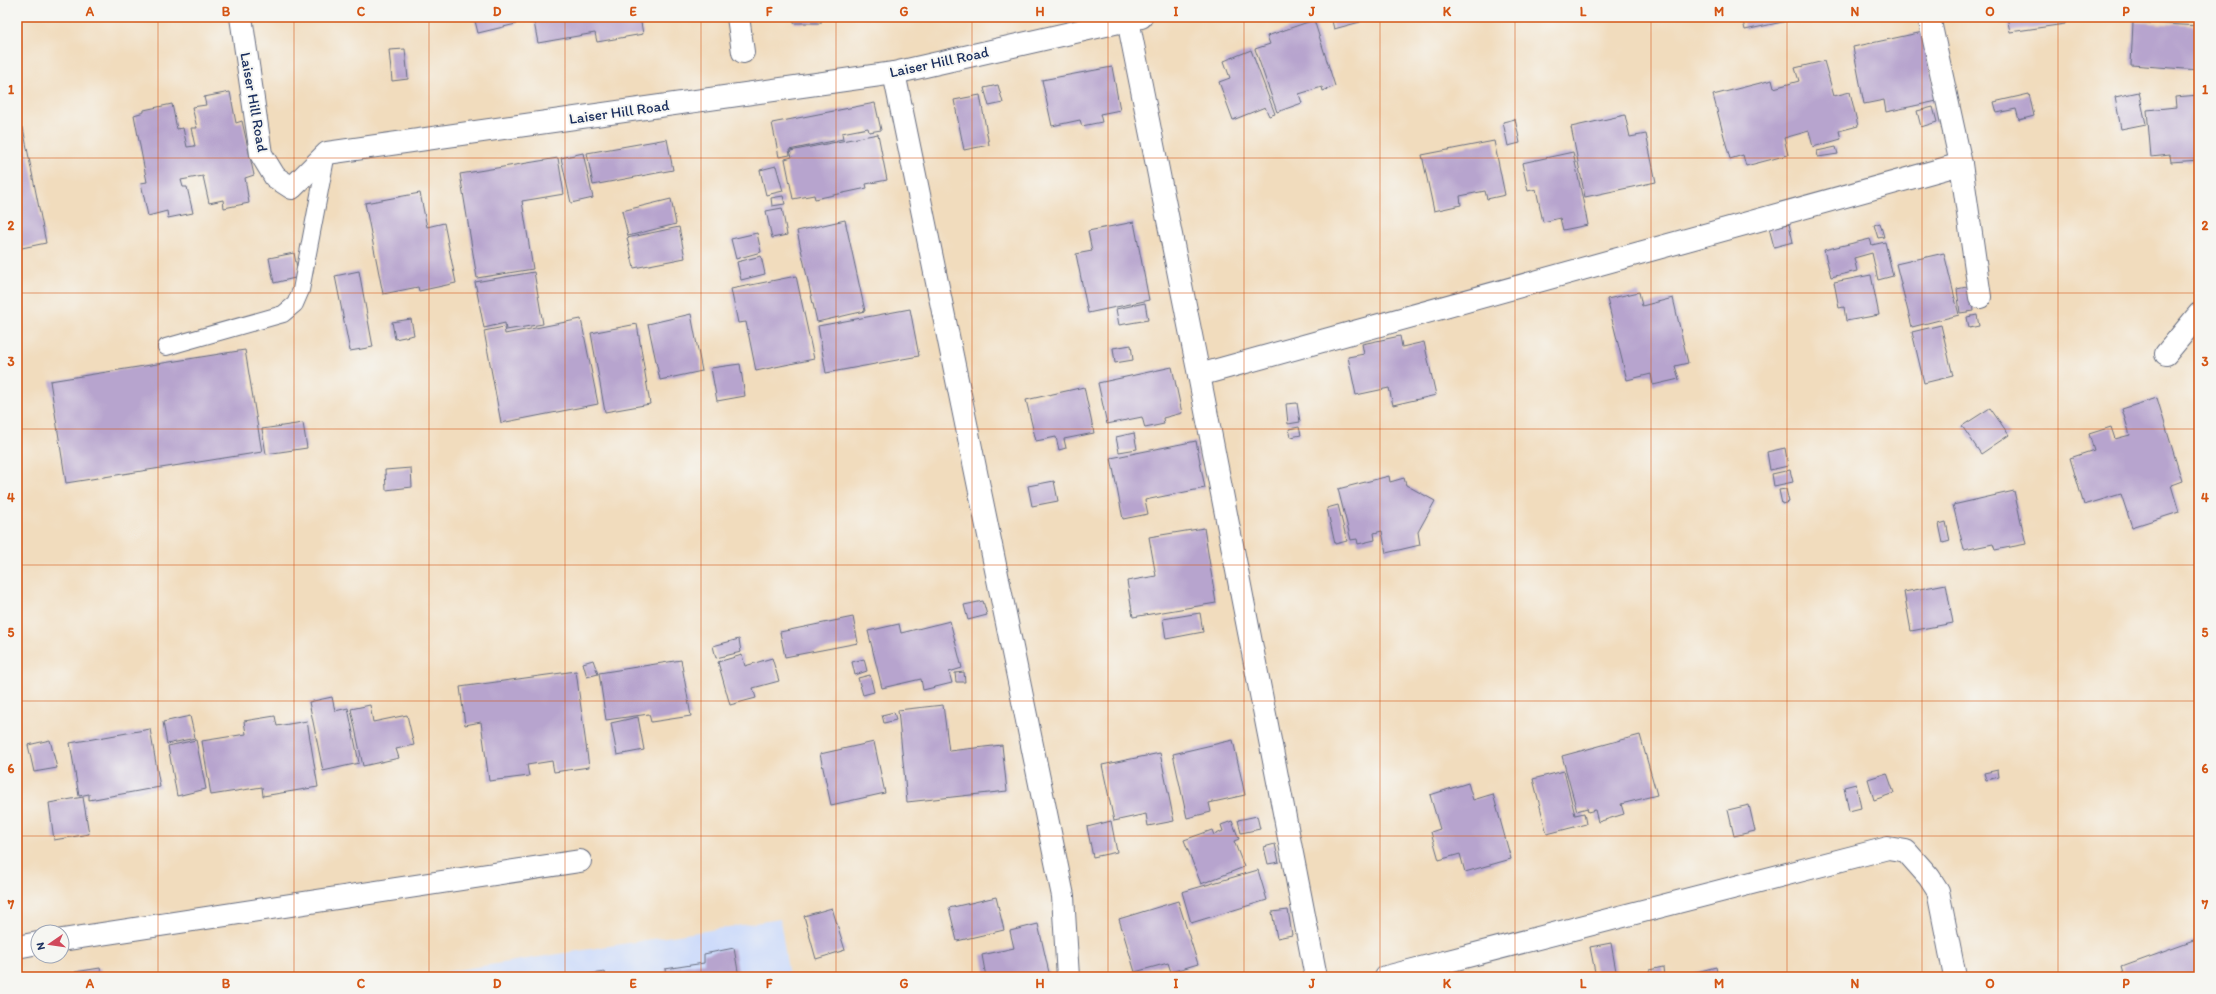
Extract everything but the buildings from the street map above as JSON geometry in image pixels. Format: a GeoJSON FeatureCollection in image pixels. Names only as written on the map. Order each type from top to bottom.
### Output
{"type":"FeatureCollection","features":[{"type":"Feature","properties":{"kind":"street","name":"Laiser Hill Road"},"geometry":{"type":"LineString","coordinates":[[241,17],[261,154],[274,177],[292,188],[327,153],[894,73],[1134,19]]}},
{"type":"Feature","properties":{"kind":"street"},"geometry":{"type":"LineString","coordinates":[[738,17],[743,52]]}},
{"type":"Feature","properties":{"kind":"street"},"geometry":{"type":"LineString","coordinates":[[1929,17],[1961,164],[1980,297]]}},
{"type":"Feature","properties":{"kind":"street"},"geometry":{"type":"LineString","coordinates":[[1134,19],[1199,375],[1316,977]]}},
{"type":"Feature","properties":{"kind":"street"},"geometry":{"type":"LineString","coordinates":[[894,73],[1063,896],[1068,977]]}},
{"type":"Feature","properties":{"kind":"street"},"geometry":{"type":"LineString","coordinates":[[1199,375],[1961,164]]}},
{"type":"Feature","properties":{"kind":"street"},"geometry":{"type":"LineString","coordinates":[[2166,354],[2199,314]]}},
{"type":"Feature","properties":{"kind":"street"},"geometry":{"type":"LineString","coordinates":[[1386,977],[1888,848],[1906,851],[1929,877],[1938,891],[1955,977]]}},
{"type":"Feature","properties":{"kind":"street"},"geometry":{"type":"LineString","coordinates":[[70,939],[580,861]]}},
{"type":"Feature","properties":{"kind":"street"},"geometry":{"type":"LineString","coordinates":[[17,947],[30,945]]}},
{"type":"Feature","properties":{"kind":"lane"},"geometry":{"type":"LineString","coordinates":[[166,347],[283,314],[295,304],[301,290],[327,153]]}},
{"type":"Feature","properties":{"kind":"shaded area"},"geometry":{"type":"Polygon","coordinates":[[[780,919],[789,977],[413,977],[780,919]]]}}]}
